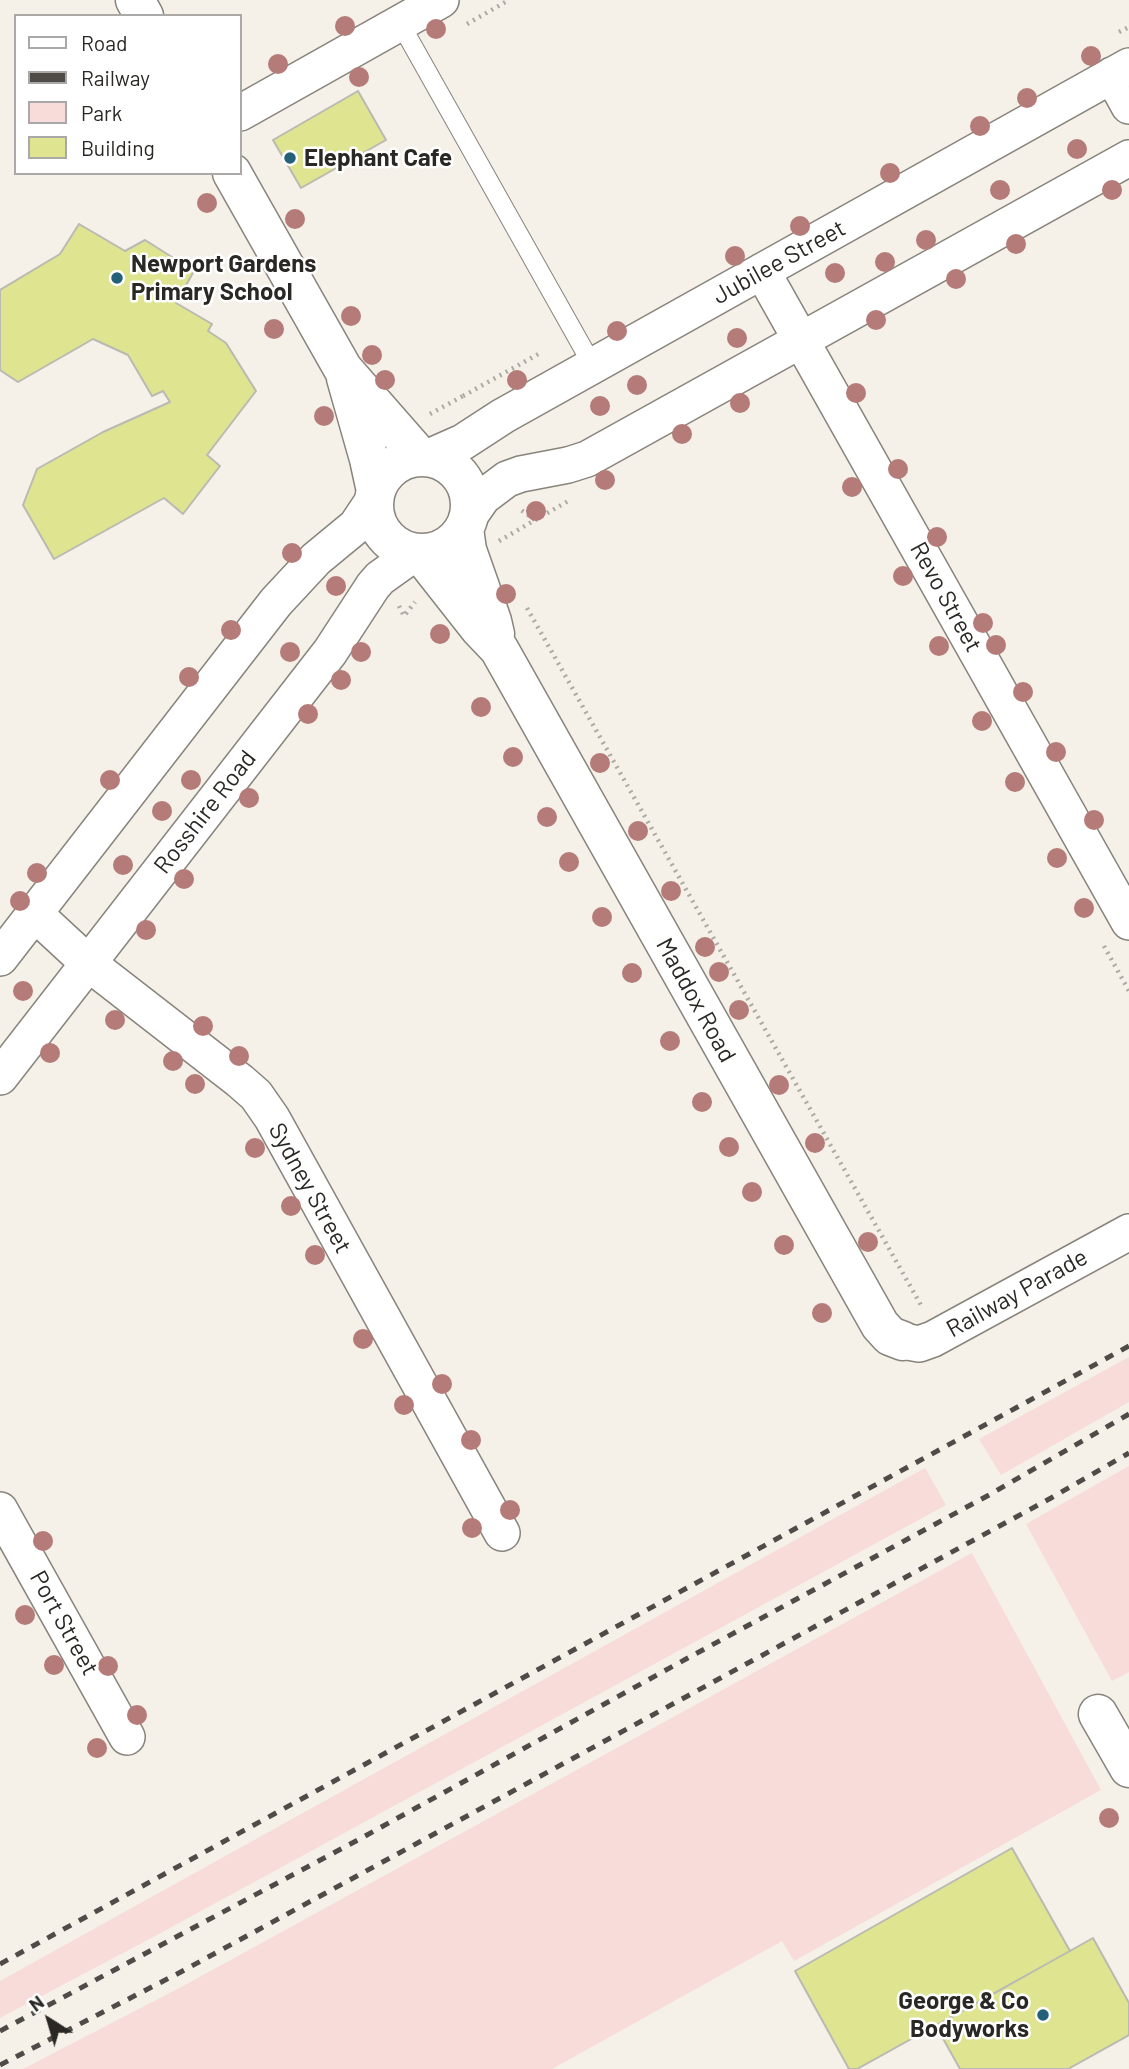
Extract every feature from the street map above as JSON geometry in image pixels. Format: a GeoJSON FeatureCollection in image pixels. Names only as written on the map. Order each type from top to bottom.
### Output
{"type":"FeatureCollection","features":[{"type":"Feature","properties":{"kind":"street"},"geometry":{"type":"LineString","coordinates":[[242,112],[440,0]]}},
{"type":"Feature","properties":{"kind":"street"},"geometry":{"type":"LineString","coordinates":[[1120,70],[1129,106]]}},
{"type":"Feature","properties":{"kind":"street","name":"Jubilee Street"},"geometry":{"type":"LineString","coordinates":[[415,448],[471,438],[503,416],[1120,70]]}},
{"type":"Feature","properties":{"kind":"street"},"geometry":{"type":"LineString","coordinates":[[343,369],[369,458],[375,495],[374,514],[384,534],[401,548],[418,553],[436,551],[476,529],[483,497],[507,479],[568,466],[587,459],[1129,158]]}},
{"type":"Feature","properties":{"kind":"street"},"geometry":{"type":"LineString","coordinates":[[233,175],[343,369],[415,448],[448,464],[463,478],[476,529]]}},
{"type":"Feature","properties":{"kind":"street","name":"Revo Street"},"geometry":{"type":"LineString","coordinates":[[762,271],[1129,922]]}},
{"type":"Feature","properties":{"kind":"street"},"geometry":{"type":"LineString","coordinates":[[0,958],[276,601],[316,559],[356,526],[384,475],[408,459],[415,448]]}},
{"type":"Feature","properties":{"kind":"street","name":"Maddox Road"},"geometry":{"type":"LineString","coordinates":[[476,529],[467,550],[499,649]]}},
{"type":"Feature","properties":{"kind":"street","name":"Maddox Road"},"geometry":{"type":"LineString","coordinates":[[418,553],[499,649],[880,1325],[890,1336],[903,1341]]}},
{"type":"Feature","properties":{"kind":"street","name":"Rosshire Road"},"geometry":{"type":"LineString","coordinates":[[0,1077],[330,652],[373,586],[380,578],[418,553]]}},
{"type":"Feature","properties":{"kind":"street","name":"Sydney Street"},"geometry":{"type":"LineString","coordinates":[[34,913],[88,963],[256,1095],[272,1118],[502,1533]]}},
{"type":"Feature","properties":{"kind":"street","name":"Railway Parade"},"geometry":{"type":"LineString","coordinates":[[903,1341],[919,1344],[933,1339],[1129,1232]]}},
{"type":"Feature","properties":{"kind":"street","name":"Port Street"},"geometry":{"type":"LineString","coordinates":[[0,1510],[127,1737]]}},
{"type":"Feature","properties":{"kind":"street"},"geometry":{"type":"LineString","coordinates":[[1098,1714],[1129,1768]]}},
{"type":"Feature","properties":{"kind":"lane"},"geometry":{"type":"LineString","coordinates":[[400,23],[593,366]]}},
{"type":"Feature","properties":{"kind":"path"},"geometry":{"type":"LineString","coordinates":[[415,448],[430,414],[463,423],[471,438]]}},
{"type":"Feature","properties":{"kind":"path"},"geometry":{"type":"LineString","coordinates":[[476,529],[492,544],[534,520],[504,499],[497,486]]}},
{"type":"Feature","properties":{"kind":"path"},"geometry":{"type":"LineString","coordinates":[[526,607],[921,1307],[928,1309]]}},
{"type":"Feature","properties":{"kind":"green space"},"geometry":{"type":"Polygon","coordinates":[[[1129,1357],[1129,1402],[1001,1475],[979,1439],[1129,1357]]]}},
{"type":"Feature","properties":{"kind":"green space"},"geometry":{"type":"Polygon","coordinates":[[[1129,1466],[1129,1672],[1112,1681],[1026,1524],[1129,1466]]]}},
{"type":"Feature","properties":{"kind":"green space"},"geometry":{"type":"Polygon","coordinates":[[[925,1468],[946,1505],[0,2018],[0,1981],[925,1468]]]}},
{"type":"Feature","properties":{"kind":"green space"},"geometry":{"type":"Polygon","coordinates":[[[972,1553],[1101,1790],[794,1961],[782,1941],[552,2069],[23,2069],[185,1985],[972,1553]]]}},
{"type":"Feature","properties":{"kind":"building"},"geometry":{"type":"Polygon","coordinates":[[[358,91],[386,140],[301,188],[273,140],[358,91]]]}},
{"type":"Feature","properties":{"kind":"building"},"geometry":{"type":"Polygon","coordinates":[[[79,224],[125,251],[145,240],[194,271],[176,303],[212,324],[208,331],[226,343],[256,391],[207,455],[220,466],[183,514],[164,498],[54,559],[23,505],[37,469],[103,432],[170,402],[163,391],[152,396],[128,355],[93,339],[18,382],[0,370],[0,290],[60,254],[79,224]]]}},
{"type":"Feature","properties":{"kind":"building"},"geometry":{"type":"Polygon","coordinates":[[[1012,1848],[1070,1951],[857,2069],[849,2069],[795,1971],[1012,1848]]]}},
{"type":"Feature","properties":{"kind":"building","name":"George & Co Bodyworks"},"geometry":{"type":"Polygon","coordinates":[[[1093,1938],[1129,2003],[1129,2035],[1068,2069],[960,2069],[936,2026],[1093,1938]]]}},
{"type":"Feature","properties":{"kind":"railway"},"geometry":{"type":"LineString","coordinates":[[0,1964],[1129,1346]]}},
{"type":"Feature","properties":{"kind":"railway"},"geometry":{"type":"LineString","coordinates":[[0,2031],[356,1841],[989,1495],[1129,1414]]}},
{"type":"Feature","properties":{"kind":"railway"},"geometry":{"type":"LineString","coordinates":[[0,2065],[177,1974],[1129,1453]]}},
{"type":"Feature","properties":{"kind":"place","name":"Elephant Cafe"},"geometry":{"type":"Point","coordinates":[290,158]}},
{"type":"Feature","properties":{"kind":"place","name":"Newport Gardens Primary School"},"geometry":{"type":"Point","coordinates":[117,278]}},
{"type":"Feature","properties":{"kind":"place","name":"George & Co Bodyworks"},"geometry":{"type":"Point","coordinates":[1043,2015]}}]}
